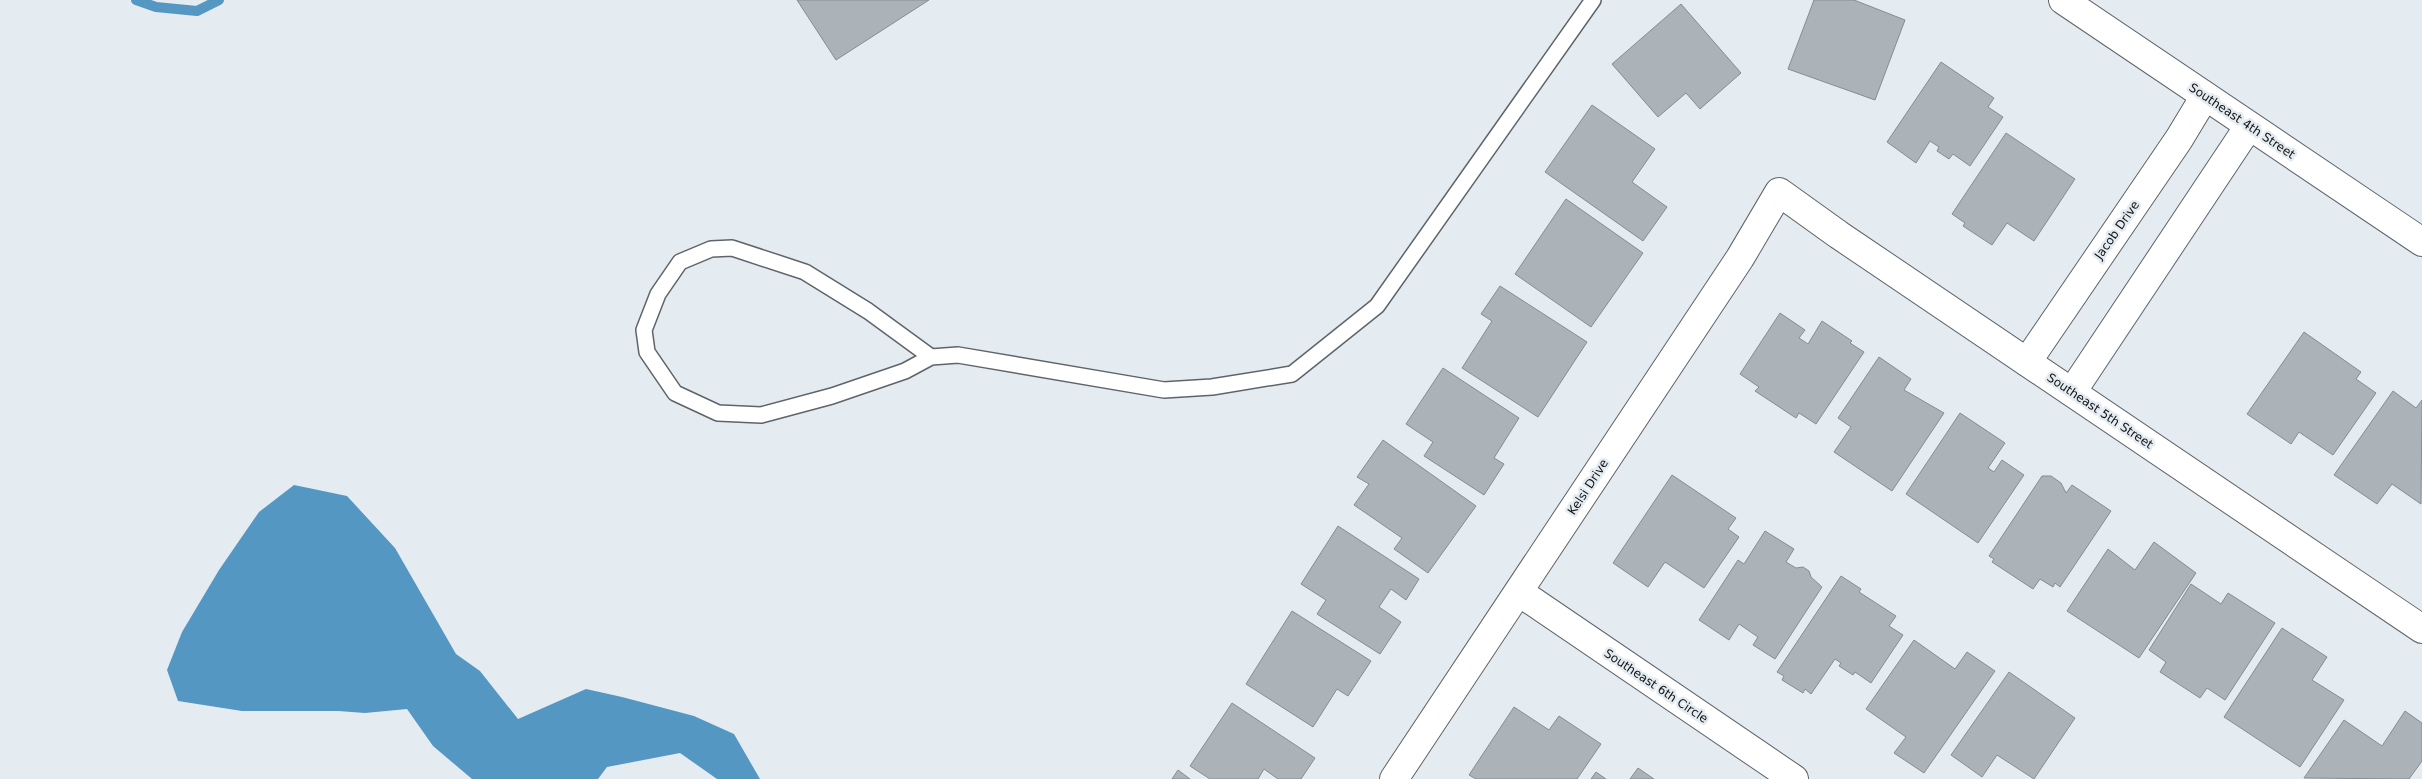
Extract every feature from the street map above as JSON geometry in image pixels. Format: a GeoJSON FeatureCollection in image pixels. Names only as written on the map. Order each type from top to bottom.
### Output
{"type":"FeatureCollection","features":[{"type":"Feature","properties":{"kind":"street","name":"Southeast 4th Street"},"geometry":{"type":"LineString","coordinates":[[2063,0],[2422,242]]}},
{"type":"Feature","properties":{"kind":"street","name":"Jacob Drive"},"geometry":{"type":"LineString","coordinates":[[2027,362],[2179,139],[2205,96]]}},
{"type":"Feature","properties":{"kind":"street"},"geometry":{"type":"LineString","coordinates":[[2072,392],[2250,126]]}},
{"type":"Feature","properties":{"kind":"street","name":"Southeast 5th Street"},"geometry":{"type":"LineString","coordinates":[[1779,192],[2422,629]]}},
{"type":"Feature","properties":{"kind":"street","name":"Kelsi Drive"},"geometry":{"type":"LineString","coordinates":[[1394,779],[1740,258],[1779,192]]}},
{"type":"Feature","properties":{"kind":"street","name":"Southeast 6th Circle"},"geometry":{"type":"LineString","coordinates":[[1519,592],[1794,779]]}},
{"type":"Feature","properties":{"kind":"lane"},"geometry":{"type":"LineString","coordinates":[[931,357],[868,310],[805,272],[732,248],[711,249],[680,262],[658,294],[644,330],[647,352],[675,392],[718,413],[761,415],[832,396],[905,371],[931,357],[958,355],[1164,390],[1212,388],[1292,374],[1377,306],[1593,0]]}},
{"type":"Feature","properties":{"kind":"water"},"geometry":{"type":"Polygon","coordinates":[[[294,485],[347,496],[395,548],[456,654],[480,671],[518,719],[586,689],[622,697],[694,716],[734,734],[760,779],[717,779],[680,753],[607,767],[598,779],[472,779],[433,746],[407,709],[365,713],[338,711],[242,711],[178,701],[167,670],[182,632],[219,570],[259,512],[294,485]]]}},
{"type":"Feature","properties":{"kind":"building"},"geometry":{"type":"Polygon","coordinates":[[[797,0],[929,0],[836,60],[797,0]]]}},
{"type":"Feature","properties":{"kind":"building"},"geometry":{"type":"Polygon","coordinates":[[[1814,0],[1854,0],[1905,20],[1875,100],[1788,69],[1814,0]]]}},
{"type":"Feature","properties":{"kind":"building"},"geometry":{"type":"Polygon","coordinates":[[[1681,4],[1741,73],[1700,109],[1686,93],[1658,117],[1612,64],[1681,4]]]}},
{"type":"Feature","properties":{"kind":"building"},"geometry":{"type":"Polygon","coordinates":[[[1941,62],[1994,98],[1988,107],[2003,117],[1970,166],[1953,154],[1949,159],[1937,151],[1939,147],[1930,141],[1916,163],[1887,142],[1941,62]]]}},
{"type":"Feature","properties":{"kind":"building"},"geometry":{"type":"Polygon","coordinates":[[[1592,105],[1655,149],[1632,182],[1667,207],[1643,241],[1545,172],[1592,105]]]}},
{"type":"Feature","properties":{"kind":"building"},"geometry":{"type":"Polygon","coordinates":[[[2006,133],[2075,179],[2034,241],[2007,223],[1992,245],[1963,226],[1965,223],[1952,214],[2006,133]]]}},
{"type":"Feature","properties":{"kind":"building"},"geometry":{"type":"Polygon","coordinates":[[[1566,199],[1643,253],[1591,327],[1515,274],[1566,199]]]}},
{"type":"Feature","properties":{"kind":"building"},"geometry":{"type":"Polygon","coordinates":[[[1500,286],[1587,342],[1538,417],[1462,368],[1492,321],[1481,314],[1500,286]]]}},
{"type":"Feature","properties":{"kind":"building"},"geometry":{"type":"Polygon","coordinates":[[[1780,313],[1805,330],[1799,338],[1808,344],[1822,321],[1852,341],[1850,343],[1864,352],[1816,424],[1799,413],[1796,418],[1755,391],[1759,387],[1740,374],[1780,313]]]}},
{"type":"Feature","properties":{"kind":"building"},"geometry":{"type":"Polygon","coordinates":[[[2304,332],[2361,372],[2356,379],[2376,393],[2333,455],[2299,432],[2291,444],[2247,414],[2304,332]]]}},
{"type":"Feature","properties":{"kind":"building"},"geometry":{"type":"Polygon","coordinates":[[[1879,357],[1911,379],[1904,390],[1944,413],[1892,491],[1834,452],[1851,427],[1838,418],[1879,357]]]}},
{"type":"Feature","properties":{"kind":"building"},"geometry":{"type":"Polygon","coordinates":[[[1443,368],[1519,418],[1494,458],[1504,464],[1484,495],[1424,456],[1433,442],[1406,424],[1443,368]]]}},
{"type":"Feature","properties":{"kind":"building"},"geometry":{"type":"Polygon","coordinates":[[[2393,391],[2416,408],[2422,400],[2421,504],[2392,484],[2377,504],[2334,475],[2393,391]]]}},
{"type":"Feature","properties":{"kind":"building"},"geometry":{"type":"Polygon","coordinates":[[[1960,413],[2005,443],[1988,468],[1994,472],[2002,460],[2024,475],[1978,543],[1906,494],[1960,413]]]}},
{"type":"Feature","properties":{"kind":"building"},"geometry":{"type":"Polygon","coordinates":[[[1383,440],[1476,506],[1428,573],[1394,549],[1402,538],[1354,505],[1369,484],[1357,477],[1383,440]]]}},
{"type":"Feature","properties":{"kind":"building"},"geometry":{"type":"Polygon","coordinates":[[[1672,475],[1736,518],[1728,529],[1739,537],[1704,588],[1665,562],[1648,587],[1613,563],[1672,475]]]}},
{"type":"Feature","properties":{"kind":"building"},"geometry":{"type":"Polygon","coordinates":[[[2042,476],[2051,476],[2061,483],[2066,493],[2072,485],[2111,511],[2060,587],[2055,583],[2053,587],[2040,579],[2033,589],[1992,562],[1994,559],[1989,556],[2042,476]]]}},
{"type":"Feature","properties":{"kind":"building"},"geometry":{"type":"Polygon","coordinates":[[[1338,526],[1419,579],[1406,600],[1391,589],[1379,607],[1401,622],[1380,654],[1317,614],[1326,600],[1301,584],[1338,526]]]}},
{"type":"Feature","properties":{"kind":"building"},"geometry":{"type":"Polygon","coordinates":[[[1765,531],[1794,549],[1786,562],[1796,568],[1803,567],[1809,571],[1811,577],[1822,587],[1775,659],[1753,645],[1758,637],[1739,624],[1729,640],[1699,620],[1738,560],[1744,564],[1765,531]]]}},
{"type":"Feature","properties":{"kind":"building"},"geometry":{"type":"Polygon","coordinates":[[[2154,542],[2196,573],[2139,658],[2067,611],[2108,549],[2135,570],[2154,542]]]}},
{"type":"Feature","properties":{"kind":"building"},"geometry":{"type":"Polygon","coordinates":[[[1841,576],[1861,589],[1859,592],[1896,616],[1889,626],[1903,635],[1871,683],[1855,672],[1853,675],[1839,666],[1841,663],[1835,659],[1811,694],[1805,689],[1803,693],[1782,680],[1784,676],[1777,672],[1841,576]]]}},
{"type":"Feature","properties":{"kind":"building"},"geometry":{"type":"Polygon","coordinates":[[[2191,584],[2221,604],[2228,593],[2275,623],[2225,700],[2207,688],[2200,698],[2160,672],[2166,662],[2149,650],[2191,584]]]}},
{"type":"Feature","properties":{"kind":"building"},"geometry":{"type":"Polygon","coordinates":[[[1292,611],[1371,661],[1348,696],[1337,689],[1313,727],[1246,684],[1292,611]]]}},
{"type":"Feature","properties":{"kind":"building"},"geometry":{"type":"Polygon","coordinates":[[[2282,628],[2327,657],[2312,680],[2344,700],[2300,767],[2224,717],[2282,628]]]}},
{"type":"Feature","properties":{"kind":"building"},"geometry":{"type":"Polygon","coordinates":[[[1914,640],[1955,669],[1967,652],[1995,671],[1924,773],[1894,753],[1906,737],[1866,709],[1914,640]]]}},
{"type":"Feature","properties":{"kind":"building"},"geometry":{"type":"Polygon","coordinates":[[[2009,672],[2075,718],[2034,779],[1997,755],[1982,777],[1951,755],[2009,672]]]}},
{"type":"Feature","properties":{"kind":"building"},"geometry":{"type":"Polygon","coordinates":[[[1232,703],[1315,758],[1301,779],[1278,779],[1264,769],[1258,779],[1210,779],[1190,766],[1232,703]]]}},
{"type":"Feature","properties":{"kind":"building"},"geometry":{"type":"Polygon","coordinates":[[[1514,707],[1549,730],[1559,716],[1601,744],[1577,779],[1476,779],[1469,775],[1514,707]]]}},
{"type":"Feature","properties":{"kind":"building"},"geometry":{"type":"Polygon","coordinates":[[[2405,711],[2422,723],[2422,761],[2409,779],[2304,778],[2344,720],[2382,746],[2405,711]]]}},
{"type":"Feature","properties":{"kind":"building"},"geometry":{"type":"Polygon","coordinates":[[[1638,768],[1654,779],[1630,779],[1638,768]]]}},
{"type":"Feature","properties":{"kind":"building"},"geometry":{"type":"Polygon","coordinates":[[[1178,770],[1190,779],[1172,779],[1178,770]]]}},
{"type":"Feature","properties":{"kind":"building"},"geometry":{"type":"Polygon","coordinates":[[[1596,772],[1606,779],[1591,779],[1596,772]]]}},
{"type":"Feature","properties":{"kind":"waterway"},"geometry":{"type":"LineString","coordinates":[[136,0],[156,7],[197,11],[219,0]]}}]}
